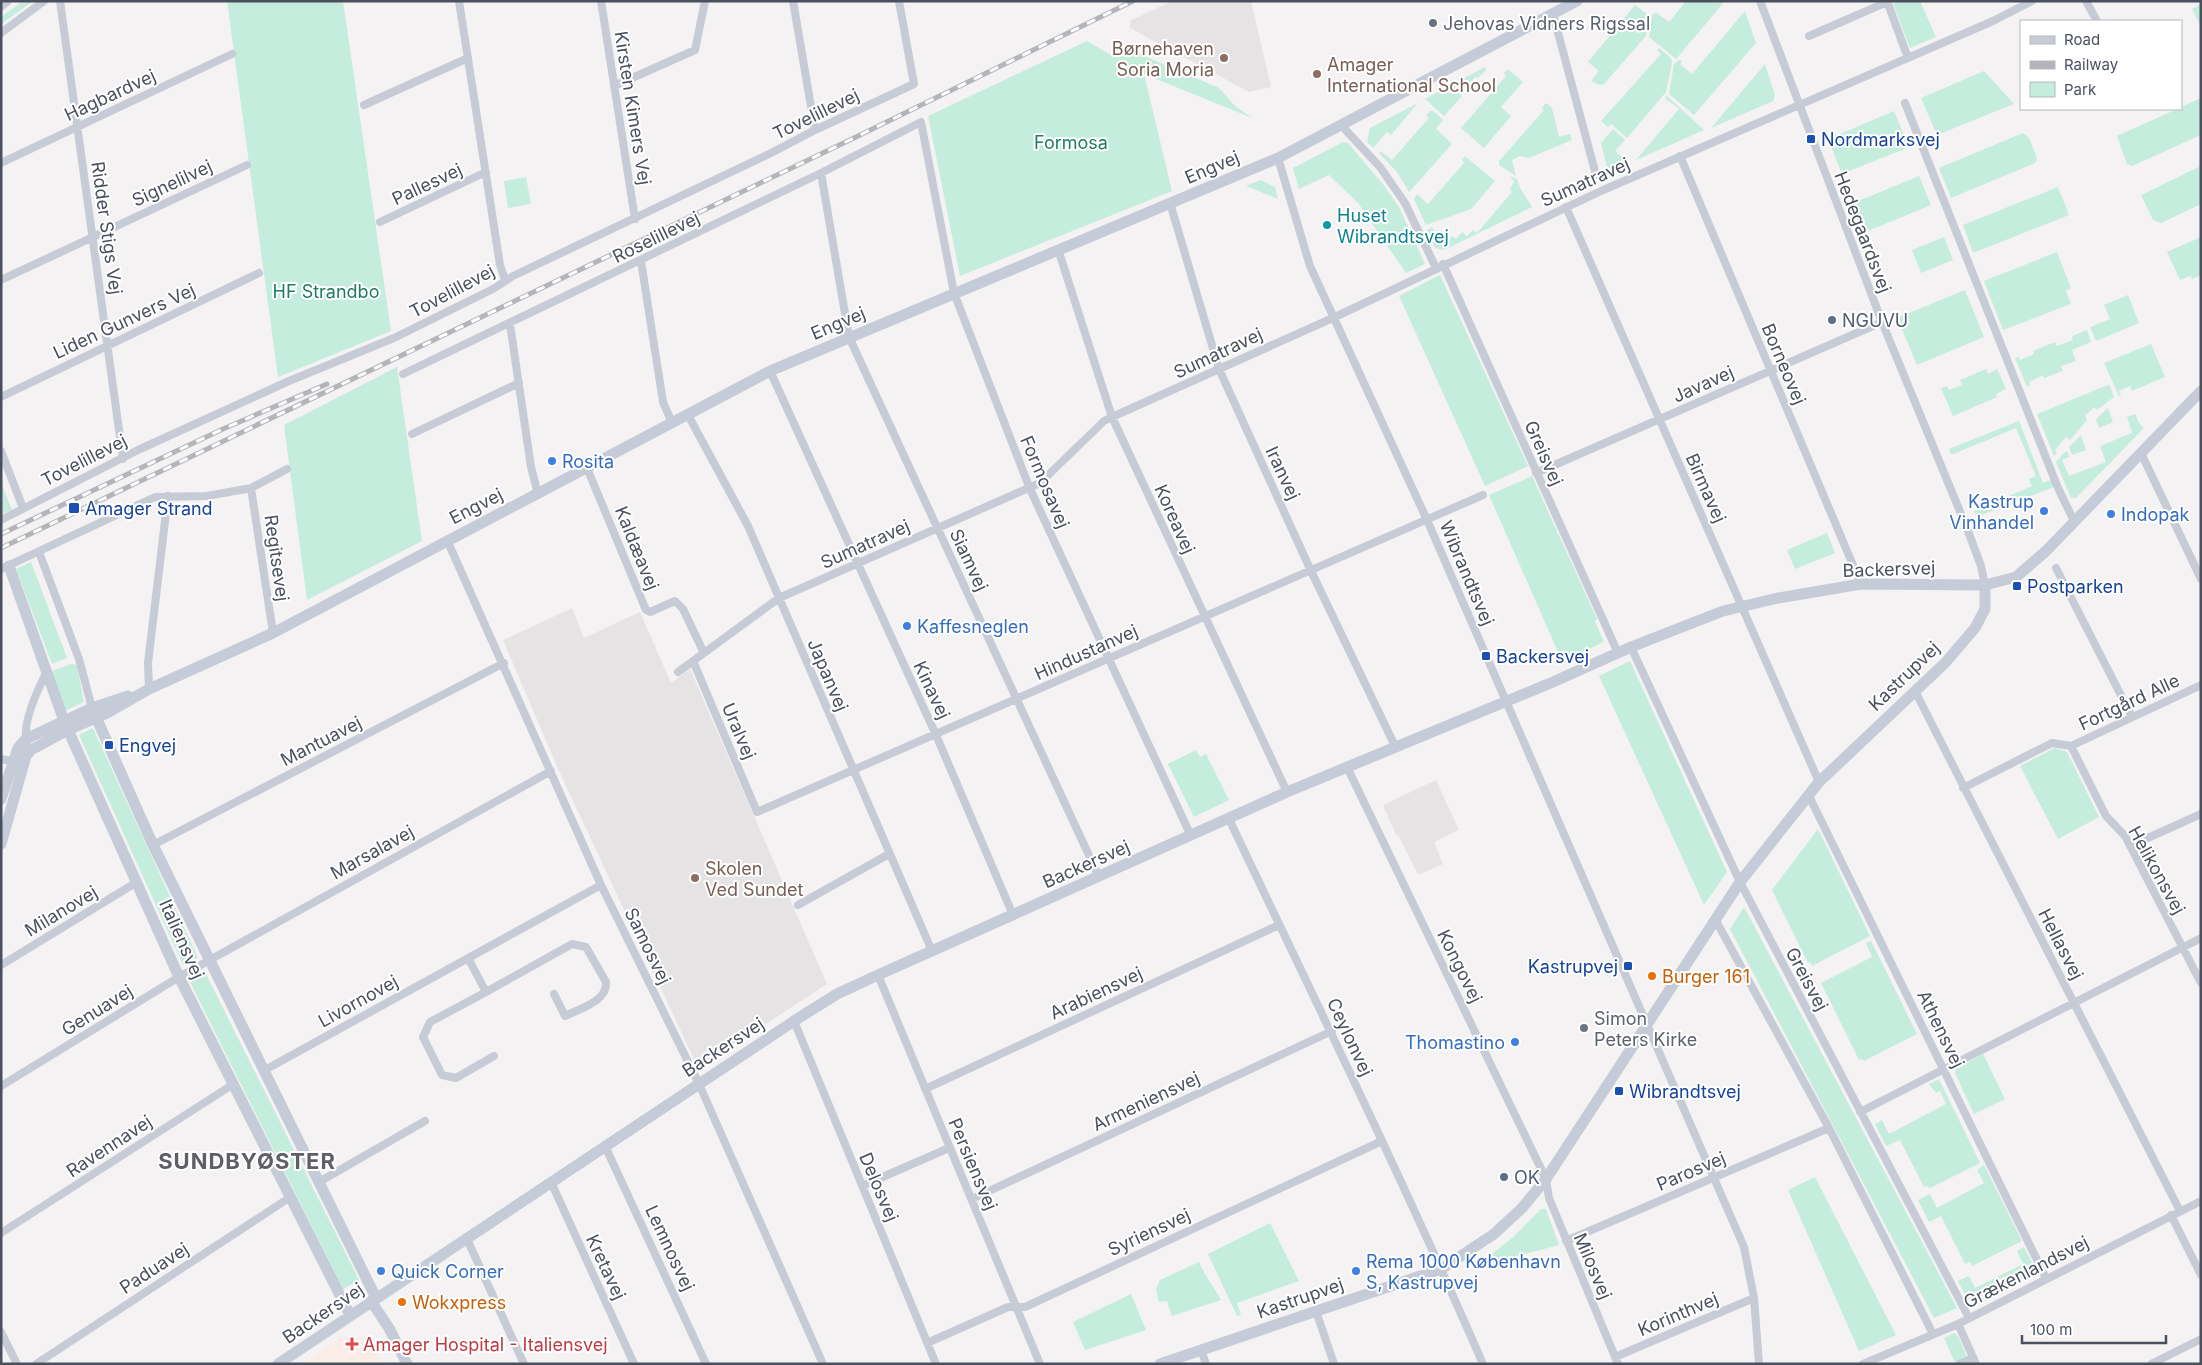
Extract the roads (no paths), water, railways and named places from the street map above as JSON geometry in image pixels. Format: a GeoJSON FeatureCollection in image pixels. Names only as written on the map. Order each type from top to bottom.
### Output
{"type":"FeatureCollection","features":[{"type":"Feature","properties":{"kind":"street"},"geometry":{"type":"LineString","coordinates":[[1,5],[6,1]]}},
{"type":"Feature","properties":{"kind":"street"},"geometry":{"type":"LineString","coordinates":[[1,33],[44,1]]}},
{"type":"Feature","properties":{"kind":"street","name":"Ridder Stigs Vej"},"geometry":{"type":"LineString","coordinates":[[60,1],[123,459]]}},
{"type":"Feature","properties":{"kind":"street","name":"Pallesvej"},"geometry":{"type":"LineString","coordinates":[[459,1],[500,265],[504,280]]}},
{"type":"Feature","properties":{"kind":"street","name":"Kirsten Kimers Vej"},"geometry":{"type":"LineString","coordinates":[[601,1],[635,219]]}},
{"type":"Feature","properties":{"kind":"street"},"geometry":{"type":"LineString","coordinates":[[614,86],[695,50],[705,1]]}},
{"type":"Feature","properties":{"kind":"street"},"geometry":{"type":"LineString","coordinates":[[793,1],[815,130]]}},
{"type":"Feature","properties":{"kind":"street","name":"Tovelillevej"},"geometry":{"type":"LineString","coordinates":[[1,520],[123,459],[289,381],[394,338],[493,289],[504,280],[914,84],[898,1]]}},
{"type":"Feature","properties":{"kind":"street","name":"Engvej"},"geometry":{"type":"LineString","coordinates":[[66,726],[273,633],[770,371],[1278,158],[1577,1]]}},
{"type":"Feature","properties":{"kind":"street","name":"Hedegaardsvej"},"geometry":{"type":"LineString","coordinates":[[1760,1],[1882,322],[1968,531],[1981,566],[1985,585]]}},
{"type":"Feature","properties":{"kind":"street"},"geometry":{"type":"LineString","coordinates":[[1809,36],[1887,1],[1908,58]]}},
{"type":"Feature","properties":{"kind":"street"},"geometry":{"type":"LineString","coordinates":[[1798,105],[1908,58],[2032,1]]}},
{"type":"Feature","properties":{"kind":"street"},"geometry":{"type":"LineString","coordinates":[[2086,1],[2096,20]]}},
{"type":"Feature","properties":{"kind":"street"},"geometry":{"type":"LineString","coordinates":[[1553,14],[1596,175]]}},
{"type":"Feature","properties":{"kind":"street","name":"Hagbardvej"},"geometry":{"type":"LineString","coordinates":[[1,163],[232,54]]}},
{"type":"Feature","properties":{"kind":"street"},"geometry":{"type":"LineString","coordinates":[[364,105],[468,58]]}},
{"type":"Feature","properties":{"kind":"street"},"geometry":{"type":"LineString","coordinates":[[1905,103],[2058,488],[2074,522]]}},
{"type":"Feature","properties":{"kind":"street","name":"Sumatravej"},"geometry":{"type":"LineString","coordinates":[[678,672],[779,598],[1030,489],[1040,483],[1104,422],[1112,417],[1335,317],[1566,207],[1798,105]]}},
{"type":"Feature","properties":{"kind":"street","name":"Roselillevej"},"geometry":{"type":"LineString","coordinates":[[404,374],[822,173],[921,122]]}},
{"type":"Feature","properties":{"kind":"street","name":"Formosavej"},"geometry":{"type":"LineString","coordinates":[[921,122],[954,293],[1030,489],[1191,836]]}},
{"type":"Feature","properties":{"kind":"street","name":"Greisvej"},"geometry":{"type":"LineString","coordinates":[[1341,126],[1380,167],[1405,203],[1440,266],[1618,652]]}},
{"type":"Feature","properties":{"kind":"street","name":"Borneovej"},"geometry":{"type":"LineString","coordinates":[[1680,156],[1861,584]]}},
{"type":"Feature","properties":{"kind":"street","name":"Wibrandtsvej"},"geometry":{"type":"LineString","coordinates":[[1278,158],[1310,266],[1427,520],[1744,1247],[1754,1298],[1759,1364]]}},
{"type":"Feature","properties":{"kind":"street","name":"Signelilvej"},"geometry":{"type":"LineString","coordinates":[[1,280],[247,165]]}},
{"type":"Feature","properties":{"kind":"street","name":"Pallesvej"},"geometry":{"type":"LineString","coordinates":[[380,222],[486,172]]}},
{"type":"Feature","properties":{"kind":"street","name":"Siamvej"},"geometry":{"type":"LineString","coordinates":[[822,173],[849,337],[1099,877]]}},
{"type":"Feature","properties":{"kind":"street","name":"Iranvej"},"geometry":{"type":"LineString","coordinates":[[1170,203],[1219,369],[1311,571],[1395,746]]}},
{"type":"Feature","properties":{"kind":"street","name":"Birmavej"},"geometry":{"type":"LineString","coordinates":[[1566,207],[1819,782]]}},
{"type":"Feature","properties":{"kind":"street","name":"Koreavej"},"geometry":{"type":"LineString","coordinates":[[1058,250],[1112,417],[1287,792]]}},
{"type":"Feature","properties":{"kind":"street"},"geometry":{"type":"LineString","coordinates":[[641,261],[663,402],[672,423]]}},
{"type":"Feature","properties":{"kind":"street","name":"Liden Gunvers Vej"},"geometry":{"type":"LineString","coordinates":[[1,397],[259,274]]}},
{"type":"Feature","properties":{"kind":"street","name":"Javavej"},"geometry":{"type":"LineString","coordinates":[[1536,473],[1882,322]]}},
{"type":"Feature","properties":{"kind":"street"},"geometry":{"type":"LineString","coordinates":[[510,324],[531,467],[538,494]]}},
{"type":"Feature","properties":{"kind":"street","name":"Kinavej"},"geometry":{"type":"LineString","coordinates":[[770,371],[936,735],[1013,915]]}},
{"type":"Feature","properties":{"kind":"street"},"geometry":{"type":"LineString","coordinates":[[412,434],[519,383]]}},
{"type":"Feature","properties":{"kind":"street"},"geometry":{"type":"LineString","coordinates":[[1985,585],[2005,581],[2025,570],[2201,391]]}},
{"type":"Feature","properties":{"kind":"street","name":"Japanvej"},"geometry":{"type":"LineString","coordinates":[[688,415],[748,526],[932,951]]}},
{"type":"Feature","properties":{"kind":"street"},"geometry":{"type":"LineString","coordinates":[[1,451],[23,508]]}},
{"type":"Feature","properties":{"kind":"street"},"geometry":{"type":"LineString","coordinates":[[2141,453],[2201,579]]}},
{"type":"Feature","properties":{"kind":"street","name":"Kaldæavej"},"geometry":{"type":"LineString","coordinates":[[587,468],[646,610],[650,612],[676,602],[683,610],[704,653]]}},
{"type":"Feature","properties":{"kind":"street"},"geometry":{"type":"LineString","coordinates":[[5,567],[155,497],[207,496],[251,488],[287,469]]}},
{"type":"Feature","properties":{"kind":"street","name":"Regitsevej"},"geometry":{"type":"LineString","coordinates":[[251,488],[273,633]]}},
{"type":"Feature","properties":{"kind":"street"},"geometry":{"type":"LineString","coordinates":[[1427,520],[1483,495]]}},
{"type":"Feature","properties":{"kind":"street"},"geometry":{"type":"LineString","coordinates":[[149,689],[148,663],[168,496]]}},
{"type":"Feature","properties":{"kind":"street","name":"Hindustanvej"},"geometry":{"type":"LineString","coordinates":[[757,812],[1427,520]]}},
{"type":"Feature","properties":{"kind":"street","name":"Samosvej"},"geometry":{"type":"LineString","coordinates":[[447,540],[504,663],[601,885],[699,1084],[823,1364]]}},
{"type":"Feature","properties":{"kind":"street","name":"Italiensvej"},"geometry":{"type":"LineString","coordinates":[[39,552],[78,659],[94,713],[153,845],[319,1182],[374,1300],[407,1364]]}},
{"type":"Feature","properties":{"kind":"street","name":"Italiensvej"},"geometry":{"type":"LineString","coordinates":[[5,567],[47,671],[66,726],[179,977],[289,1198],[350,1315]]}},
{"type":"Feature","properties":{"kind":"street"},"geometry":{"type":"LineString","coordinates":[[2056,568],[2132,717]]}},
{"type":"Feature","properties":{"kind":"street","name":"Backersvej"},"geometry":{"type":"LineString","coordinates":[[278,1364],[794,1021],[837,994],[878,974],[1287,792],[1553,682],[1618,652],[1741,605],[1861,584],[1985,585]]}},
{"type":"Feature","properties":{"kind":"street","name":"Kastrupvej"},"geometry":{"type":"LineString","coordinates":[[1160,1364],[1441,1269],[1494,1234],[1522,1208],[1546,1179],[1646,1022],[1699,947],[1740,882],[1819,782],[1945,663],[1975,628],[1985,609],[1985,585]]}},
{"type":"Feature","properties":{"kind":"street","name":"Greisvej"},"geometry":{"type":"LineString","coordinates":[[1631,647],[1740,882],[1969,1318]]}},
{"type":"Feature","properties":{"kind":"street","name":"Uralvej"},"geometry":{"type":"LineString","coordinates":[[693,661],[757,812]]}},
{"type":"Feature","properties":{"kind":"street","name":"Mantuavej"},"geometry":{"type":"LineString","coordinates":[[153,845],[504,663]]}},
{"type":"Feature","properties":{"kind":"street"},"geometry":{"type":"LineString","coordinates":[[31,750],[26,739],[26,729],[36,694],[47,671]]}},
{"type":"Feature","properties":{"kind":"street","name":"Fortgård Alle"},"geometry":{"type":"LineString","coordinates":[[2070,746],[2201,685]]}},
{"type":"Feature","properties":{"kind":"street","name":"Hellasvej"},"geometry":{"type":"LineString","coordinates":[[1915,690],[1963,788],[2180,1210]]}},
{"type":"Feature","properties":{"kind":"street"},"geometry":{"type":"LineString","coordinates":[[1,799],[12,762],[18,748],[26,739],[38,732],[66,726]]}},
{"type":"Feature","properties":{"kind":"street"},"geometry":{"type":"LineString","coordinates":[[12,762],[66,726]]}},
{"type":"Feature","properties":{"kind":"street"},"geometry":{"type":"LineString","coordinates":[[1963,788],[2052,744],[2070,746]]}},
{"type":"Feature","properties":{"kind":"street","name":"Helikonsvej"},"geometry":{"type":"LineString","coordinates":[[2070,746],[2106,816],[2125,836],[2201,983]]}},
{"type":"Feature","properties":{"kind":"street"},"geometry":{"type":"LineString","coordinates":[[1,844],[12,762]]}},
{"type":"Feature","properties":{"kind":"street","name":"Kongovej"},"geometry":{"type":"LineString","coordinates":[[1347,767],[1546,1179]]}},
{"type":"Feature","properties":{"kind":"street","name":"Marsalavej"},"geometry":{"type":"LineString","coordinates":[[209,960],[550,771]]}},
{"type":"Feature","properties":{"kind":"street","name":"Athensvej"},"geometry":{"type":"LineString","coordinates":[[1808,794],[2046,1278]]}},
{"type":"Feature","properties":{"kind":"street"},"geometry":{"type":"LineString","coordinates":[[2130,846],[2201,814]]}},
{"type":"Feature","properties":{"kind":"street","name":"Ceylonvej"},"geometry":{"type":"LineString","coordinates":[[1229,819],[1332,1031],[1483,1364]]}},
{"type":"Feature","properties":{"kind":"street"},"geometry":{"type":"LineString","coordinates":[[798,905],[889,854]]}},
{"type":"Feature","properties":{"kind":"street","name":"Milanovej"},"geometry":{"type":"LineString","coordinates":[[1,966],[137,882]]}},
{"type":"Feature","properties":{"kind":"street","name":"Livornovej"},"geometry":{"type":"LineString","coordinates":[[263,1071],[601,885]]}},
{"type":"Feature","properties":{"kind":"street"},"geometry":{"type":"LineString","coordinates":[[1715,919],[1829,1128],[1933,1334]]}},
{"type":"Feature","properties":{"kind":"street","name":"Arabiensvej"},"geometry":{"type":"LineString","coordinates":[[926,1089],[1280,925]]}},
{"type":"Feature","properties":{"kind":"street"},"geometry":{"type":"LineString","coordinates":[[1860,1112],[2201,938]]}},
{"type":"Feature","properties":{"kind":"street"},"geometry":{"type":"LineString","coordinates":[[494,1056],[456,1078],[442,1075],[423,1037],[430,1022],[572,944],[586,948],[606,982],[606,988],[601,997],[565,1016],[554,994]]}},
{"type":"Feature","properties":{"kind":"street"},"geometry":{"type":"LineString","coordinates":[[468,958],[486,992]]}},
{"type":"Feature","properties":{"kind":"street","name":"Genuavej"},"geometry":{"type":"LineString","coordinates":[[1,1086],[209,960]]}},
{"type":"Feature","properties":{"kind":"street","name":"Persiensvej"},"geometry":{"type":"LineString","coordinates":[[878,974],[1040,1364]]}},
{"type":"Feature","properties":{"kind":"street","name":"Delosvej"},"geometry":{"type":"LineString","coordinates":[[794,1021],[936,1364]]}},
{"type":"Feature","properties":{"kind":"street","name":"Armeniensvej"},"geometry":{"type":"LineString","coordinates":[[972,1199],[1332,1031]]}},
{"type":"Feature","properties":{"kind":"street","name":"Ravennavej"},"geometry":{"type":"LineString","coordinates":[[1,1233],[232,1084]]}},
{"type":"Feature","properties":{"kind":"street"},"geometry":{"type":"LineString","coordinates":[[319,1182],[425,1122]]}},
{"type":"Feature","properties":{"kind":"street","name":"Parosvej"},"geometry":{"type":"LineString","coordinates":[[1566,1241],[1829,1128]]}},
{"type":"Feature","properties":{"kind":"street","name":"Syriensvej"},"geometry":{"type":"LineString","coordinates":[[927,1343],[1008,1307],[1024,1307],[1382,1141]]}},
{"type":"Feature","properties":{"kind":"street","name":"Lemnosvej"},"geometry":{"type":"LineString","coordinates":[[605,1146],[706,1364]]}},
{"type":"Feature","properties":{"kind":"street"},"geometry":{"type":"LineString","coordinates":[[862,1186],[949,1148]]}},
{"type":"Feature","properties":{"kind":"street","name":"Milosvej"},"geometry":{"type":"LineString","coordinates":[[1546,1179],[1549,1198],[1617,1360]]}},
{"type":"Feature","properties":{"kind":"street","name":"Kretavej"},"geometry":{"type":"LineString","coordinates":[[551,1182],[634,1364]]}},
{"type":"Feature","properties":{"kind":"street","name":"Paduavej"},"geometry":{"type":"LineString","coordinates":[[36,1364],[289,1198]]}},
{"type":"Feature","properties":{"kind":"street","name":"Grækenlandsvej"},"geometry":{"type":"LineString","coordinates":[[1862,1364],[1958,1324],[2201,1201]]}},
{"type":"Feature","properties":{"kind":"street"},"geometry":{"type":"LineString","coordinates":[[2171,1215],[2201,1275]]}},
{"type":"Feature","properties":{"kind":"street"},"geometry":{"type":"LineString","coordinates":[[467,1239],[524,1364]]}},
{"type":"Feature","properties":{"kind":"street","name":"Korinthvej"},"geometry":{"type":"LineString","coordinates":[[1617,1360],[1754,1298]]}},
{"type":"Feature","properties":{"kind":"street"},"geometry":{"type":"LineString","coordinates":[[1316,1311],[1334,1364]]}},
{"type":"Feature","properties":{"kind":"street"},"geometry":{"type":"LineString","coordinates":[[1958,1324],[1975,1361],[1960,1364]]}},
{"type":"Feature","properties":{"kind":"street"},"geometry":{"type":"LineString","coordinates":[[1,1332],[18,1364]]}},
{"type":"Feature","properties":{"kind":"street"},"geometry":{"type":"LineString","coordinates":[[2152,1364],[2201,1339]]}},
{"type":"Feature","properties":{"kind":"street"},"geometry":{"type":"LineString","coordinates":[[1201,1350],[1206,1364]]}},
{"type":"Feature","properties":{"kind":"railway"},"geometry":{"type":"LineString","coordinates":[[1,548],[856,137],[1133,1]]}},
{"type":"Feature","properties":{"kind":"railway"},"geometry":{"type":"LineString","coordinates":[[1,534],[223,429],[327,384]]}},
{"type":"Feature","properties":{"kind":"place","name":"Jehovas Vidners Rigssal"},"geometry":{"type":"Point","coordinates":[1433,23]}},
{"type":"Feature","properties":{"kind":"place","name":"Børnehaven Soria Moria"},"geometry":{"type":"Point","coordinates":[1224,58]}},
{"type":"Feature","properties":{"kind":"place","name":"Amager International School"},"geometry":{"type":"Point","coordinates":[1317,74]}},
{"type":"Feature","properties":{"kind":"place","name":"Nordmarksvej"},"geometry":{"type":"Point","coordinates":[1811,139]}},
{"type":"Feature","properties":{"kind":"place","name":"Huset Wibrandtsvej"},"geometry":{"type":"Point","coordinates":[1327,225]}},
{"type":"Feature","properties":{"kind":"place","name":"NGUVU"},"geometry":{"type":"Point","coordinates":[1832,320]}},
{"type":"Feature","properties":{"kind":"place","name":"Rosita"},"geometry":{"type":"Point","coordinates":[552,461]}},
{"type":"Feature","properties":{"kind":"place","name":"Amager Strand"},"geometry":{"type":"Point","coordinates":[74,508]}},
{"type":"Feature","properties":{"kind":"place","name":"Kastrup Vinhandel"},"geometry":{"type":"Point","coordinates":[2044,511]}},
{"type":"Feature","properties":{"kind":"place","name":"Indopak"},"geometry":{"type":"Point","coordinates":[2111,514]}},
{"type":"Feature","properties":{"kind":"place","name":"Postparken"},"geometry":{"type":"Point","coordinates":[2017,586]}},
{"type":"Feature","properties":{"kind":"place","name":"Kaffesneglen"},"geometry":{"type":"Point","coordinates":[907,626]}},
{"type":"Feature","properties":{"kind":"place","name":"Backersvej"},"geometry":{"type":"Point","coordinates":[1486,656]}},
{"type":"Feature","properties":{"kind":"place","name":"Engvej"},"geometry":{"type":"Point","coordinates":[109,745]}},
{"type":"Feature","properties":{"kind":"place","name":"Skolen Ved Sundet"},"geometry":{"type":"Point","coordinates":[695,878]}},
{"type":"Feature","properties":{"kind":"place","name":"Kastrupvej"},"geometry":{"type":"Point","coordinates":[1628,966]}},
{"type":"Feature","properties":{"kind":"place","name":"Burger 161"},"geometry":{"type":"Point","coordinates":[1652,976]}},
{"type":"Feature","properties":{"kind":"place","name":"Simon Peters Kirke"},"geometry":{"type":"Point","coordinates":[1584,1028]}},
{"type":"Feature","properties":{"kind":"place","name":"Thomastino"},"geometry":{"type":"Point","coordinates":[1515,1042]}},
{"type":"Feature","properties":{"kind":"place","name":"Wibrandtsvej"},"geometry":{"type":"Point","coordinates":[1619,1091]}},
{"type":"Feature","properties":{"kind":"place","name":"OK"},"geometry":{"type":"Point","coordinates":[1504,1177]}},
{"type":"Feature","properties":{"kind":"place","name":"Quick Corner"},"geometry":{"type":"Point","coordinates":[381,1271]}},
{"type":"Feature","properties":{"kind":"place","name":"Rema 1000 København S, Kastrupvej"},"geometry":{"type":"Point","coordinates":[1356,1271]}},
{"type":"Feature","properties":{"kind":"place","name":"Wokxpress"},"geometry":{"type":"Point","coordinates":[402,1302]}},
{"type":"Feature","properties":{"kind":"place","name":"Amager Hospital - Italiensvej"},"geometry":{"type":"Point","coordinates":[352,1344]}},
{"type":"Feature","properties":{"kind":"district","name":"SUNDBYØSTER"},"geometry":{"type":"Point","coordinates":[247,1161]}},
{"type":"Feature","properties":{"kind":"park label","name":"Formosa"},"geometry":{"type":"Point","coordinates":[1071,142]}},
{"type":"Feature","properties":{"kind":"park label","name":"HF Strandbo"},"geometry":{"type":"Point","coordinates":[326,291]}}]}
